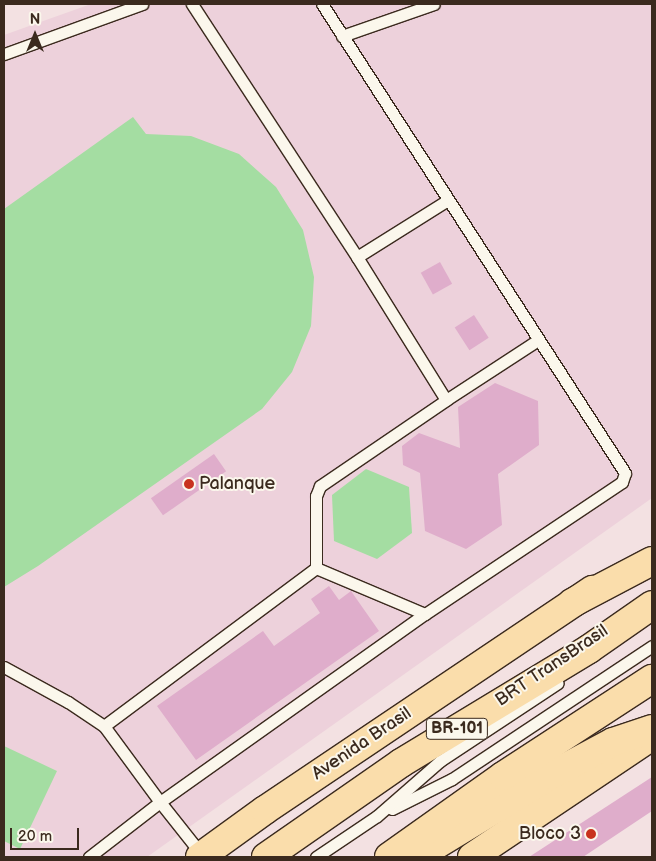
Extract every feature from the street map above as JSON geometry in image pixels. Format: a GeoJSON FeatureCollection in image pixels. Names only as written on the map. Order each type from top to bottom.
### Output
{"type":"FeatureCollection","features":[{"type":"Feature","properties":{"kind":"main road","name":"Avenida Brasil"},"geometry":{"type":"LineString","coordinates":[[201,856],[265,810],[652,551]]}},
{"type":"Feature","properties":{"kind":"main road"},"geometry":{"type":"LineString","coordinates":[[572,604],[652,562]]}},
{"type":"Feature","properties":{"kind":"main road","name":"BR-101"},"geometry":{"type":"LineString","coordinates":[[266,857],[401,763],[589,649],[652,606]]}},
{"type":"Feature","properties":{"kind":"main road"},"geometry":{"type":"LineString","coordinates":[[389,857],[503,776],[652,679]]}},
{"type":"Feature","properties":{"kind":"main road"},"geometry":{"type":"LineString","coordinates":[[416,857],[550,775],[613,742],[652,729]]}},
{"type":"Feature","properties":{"kind":"main road"},"geometry":{"type":"LineString","coordinates":[[472,857],[652,736]]}},
{"type":"Feature","properties":{"kind":"lane"},"geometry":{"type":"LineString","coordinates":[[4,54],[142,4]]}},
{"type":"Feature","properties":{"kind":"lane"},"geometry":{"type":"LineString","coordinates":[[192,4],[357,257],[446,400]]}},
{"type":"Feature","properties":{"kind":"lane"},"geometry":{"type":"LineString","coordinates":[[89,857],[160,802],[425,614],[622,482],[625,473],[322,4]]}},
{"type":"Feature","properties":{"kind":"lane"},"geometry":{"type":"LineString","coordinates":[[342,36],[434,4]]}},
{"type":"Feature","properties":{"kind":"lane"},"geometry":{"type":"LineString","coordinates":[[357,257],[448,200]]}},
{"type":"Feature","properties":{"kind":"lane"},"geometry":{"type":"LineString","coordinates":[[316,568],[316,496],[320,486],[538,340]]}},
{"type":"Feature","properties":{"kind":"lane"},"geometry":{"type":"LineString","coordinates":[[316,568],[425,614]]}},
{"type":"Feature","properties":{"kind":"lane"},"geometry":{"type":"LineString","coordinates":[[104,726],[316,568]]}},
{"type":"Feature","properties":{"kind":"lane","name":"BRT TransBrasil"},"geometry":{"type":"LineString","coordinates":[[316,857],[377,816],[440,761],[620,642]]}},
{"type":"Feature","properties":{"kind":"lane","name":"BRT TransBrasil"},"geometry":{"type":"LineString","coordinates":[[377,816],[452,779],[652,646]]}},
{"type":"Feature","properties":{"kind":"lane"},"geometry":{"type":"LineString","coordinates":[[4,667],[68,702],[104,726],[201,856]]}},
{"type":"Feature","properties":{"kind":"shaded area"},"geometry":{"type":"Polygon","coordinates":[[[91,4],[652,4],[652,498],[147,857],[4,857],[4,35],[91,4]]]}},
{"type":"Feature","properties":{"kind":"green space"},"geometry":{"type":"Polygon","coordinates":[[[133,117],[146,134],[191,136],[239,154],[276,187],[303,230],[314,277],[311,326],[292,372],[262,409],[38,566],[4,587],[4,209],[133,117]]]}},
{"type":"Feature","properties":{"kind":"green space"},"geometry":{"type":"Polygon","coordinates":[[[366,469],[409,487],[412,533],[377,559],[334,541],[332,495],[366,469]]]}},
{"type":"Feature","properties":{"kind":"green space"},"geometry":{"type":"Polygon","coordinates":[[[4,746],[57,771],[20,849],[4,841],[4,746]]]}},
{"type":"Feature","properties":{"kind":"building"},"geometry":{"type":"Polygon","coordinates":[[[440,262],[452,284],[433,295],[421,273],[440,262]]]}},
{"type":"Feature","properties":{"kind":"building"},"geometry":{"type":"Polygon","coordinates":[[[474,315],[489,338],[469,350],[455,328],[474,315]]]}},
{"type":"Feature","properties":{"kind":"building"},"geometry":{"type":"Polygon","coordinates":[[[495,383],[538,401],[539,445],[498,474],[502,525],[466,549],[425,531],[420,473],[403,465],[402,446],[419,433],[460,448],[458,407],[495,383]]]}},
{"type":"Feature","properties":{"kind":"building","name":"Palanque"},"geometry":{"type":"Polygon","coordinates":[[[214,454],[226,471],[163,515],[151,498],[214,454]]]}},
{"type":"Feature","properties":{"kind":"building"},"geometry":{"type":"Polygon","coordinates":[[[329,586],[339,600],[351,591],[379,631],[196,760],[157,706],[263,631],[274,646],[320,613],[311,599],[329,586]]]}},
{"type":"Feature","properties":{"kind":"building","name":"Bloco 3"},"geometry":{"type":"Polygon","coordinates":[[[652,777],[652,811],[583,857],[529,857],[652,777]]]}},
{"type":"Feature","properties":{"kind":"place","name":"Palanque"},"geometry":{"type":"Point","coordinates":[189,484]}},
{"type":"Feature","properties":{"kind":"place","name":"Bloco 3"},"geometry":{"type":"Point","coordinates":[591,834]}}]}
